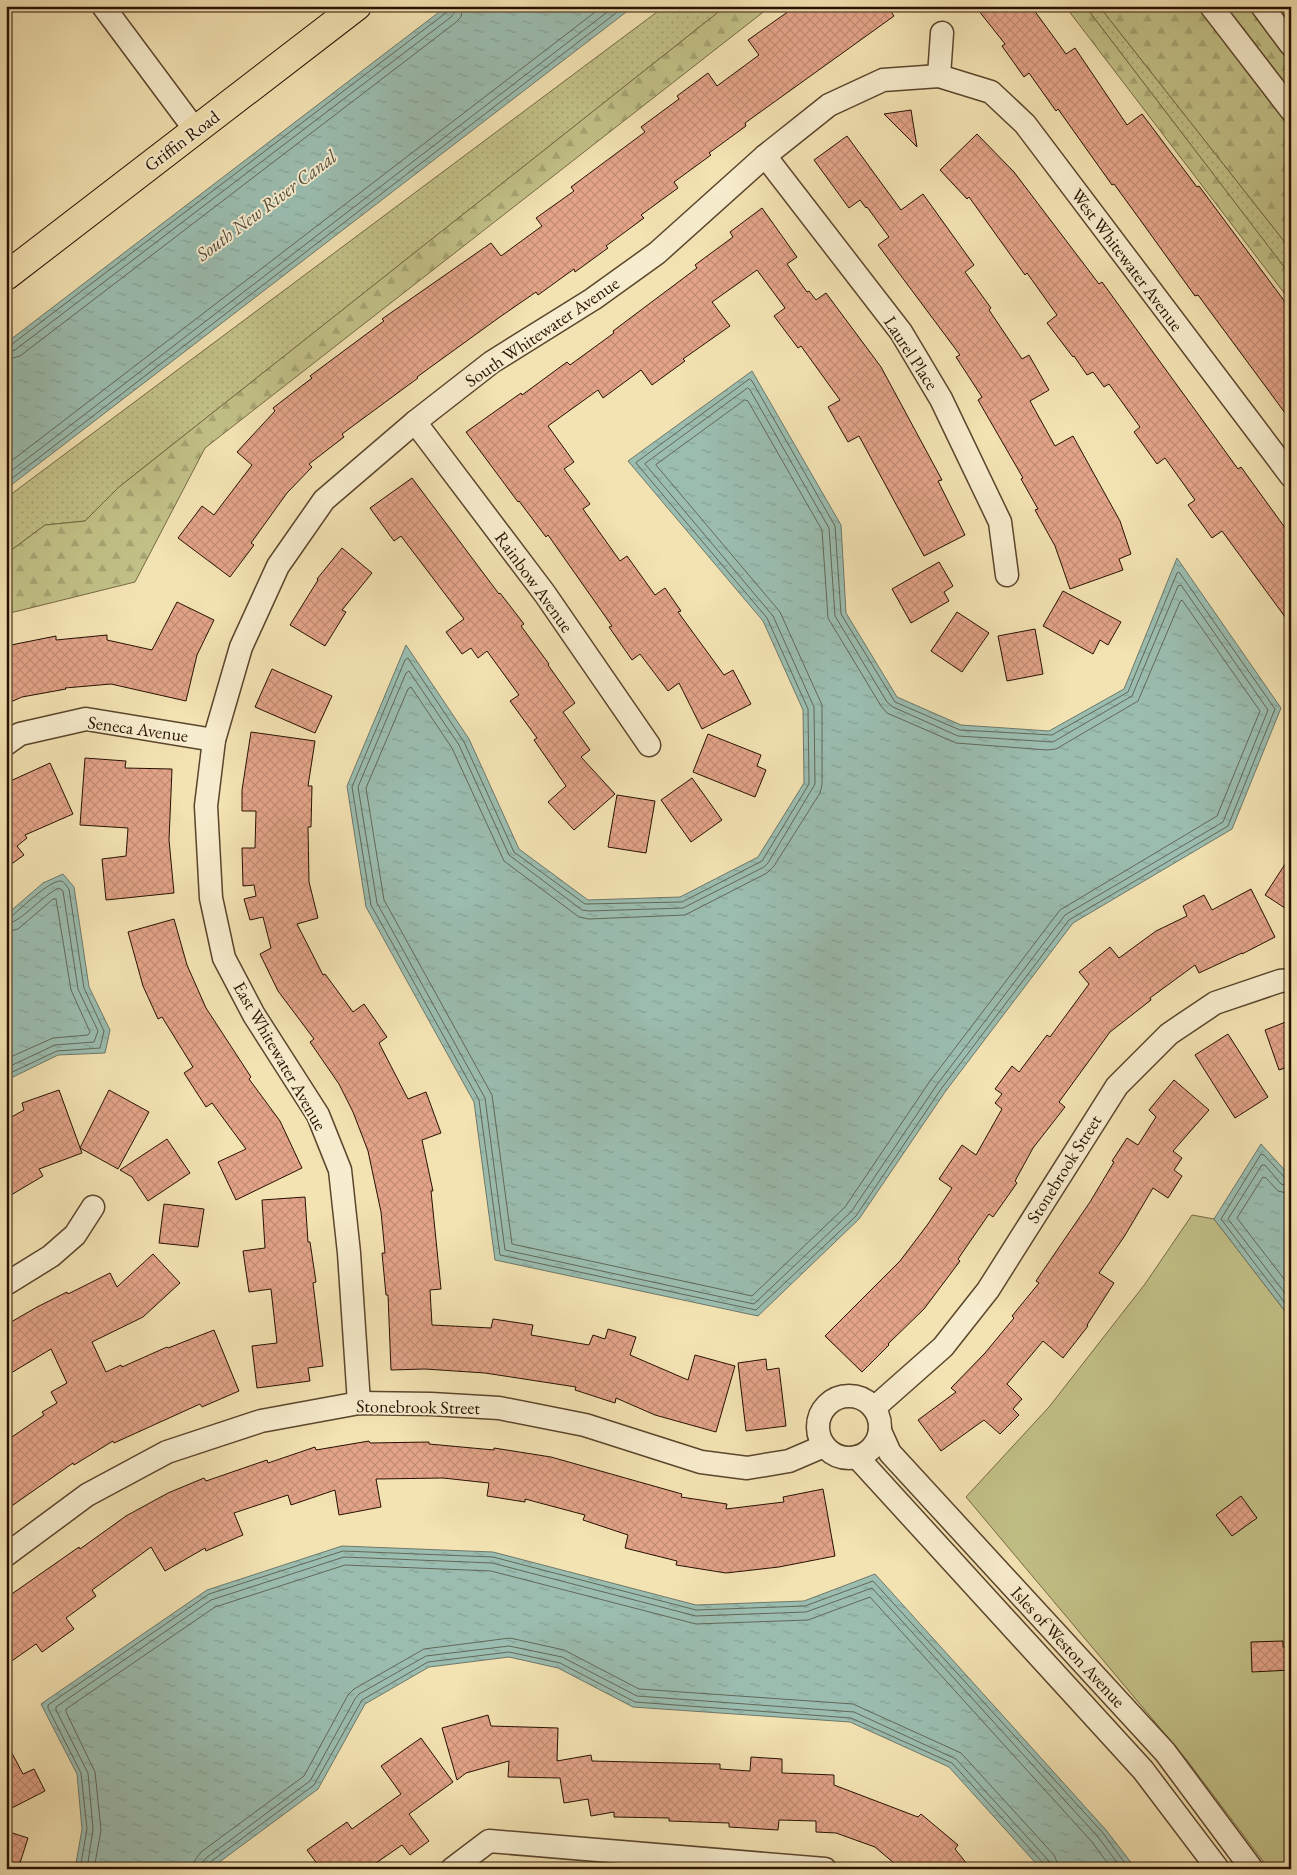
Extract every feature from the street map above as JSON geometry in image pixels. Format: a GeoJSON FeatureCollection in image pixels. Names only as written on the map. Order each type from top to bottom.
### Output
{"type":"FeatureCollection","features":[{"type":"Feature","properties":{"kind":"main road","name":"Griffin Road"},"geometry":{"type":"LineString","coordinates":[[6,276],[357,6]]}},
{"type":"Feature","properties":{"kind":"street"},"geometry":{"type":"LineString","coordinates":[[103,6],[196,131]]}},
{"type":"Feature","properties":{"kind":"street"},"geometry":{"type":"LineString","coordinates":[[1211,6],[1291,110]]}},
{"type":"Feature","properties":{"kind":"street"},"geometry":{"type":"LineString","coordinates":[[1262,6],[1291,45]]}},
{"type":"Feature","properties":{"kind":"street"},"geometry":{"type":"LineString","coordinates":[[939,76],[942,33]]}},
{"type":"Feature","properties":{"kind":"street","name":"South Whitewater Avenue"},"geometry":{"type":"LineString","coordinates":[[214,740],[241,646],[278,566],[324,500],[415,422],[492,362],[593,299],[657,253],[765,156],[829,105],[882,80],[939,76]]}},
{"type":"Feature","properties":{"kind":"street","name":"West Whitewater Avenue"},"geometry":{"type":"LineString","coordinates":[[939,76],[991,92],[1025,124],[1291,476]]}},
{"type":"Feature","properties":{"kind":"street","name":"Laurel Place"},"geometry":{"type":"LineString","coordinates":[[765,156],[901,332],[941,399],[1000,522],[1007,575]]}},
{"type":"Feature","properties":{"kind":"street","name":"Rainbow Avenue"},"geometry":{"type":"LineString","coordinates":[[415,422],[545,594],[649,745]]}},
{"type":"Feature","properties":{"kind":"street","name":"Seneca Avenue"},"geometry":{"type":"LineString","coordinates":[[6,744],[20,734],[86,719],[214,740]]}},
{"type":"Feature","properties":{"kind":"street","name":"East Whitewater Avenue"},"geometry":{"type":"LineString","coordinates":[[214,740],[206,806],[211,898],[224,958],[254,1015],[318,1115],[340,1170],[349,1253],[359,1403]]}},
{"type":"Feature","properties":{"kind":"street","name":"Stonebrook Street"},"geometry":{"type":"LineString","coordinates":[[874,1408],[943,1348],[988,1290],[1117,1086],[1169,1034],[1215,1003],[1280,981],[1291,980]]}},
{"type":"Feature","properties":{"kind":"street"},"geometry":{"type":"LineString","coordinates":[[6,1284],[51,1256],[75,1235],[93,1207]]}},
{"type":"Feature","properties":{"kind":"street"},"geometry":{"type":"LineString","coordinates":[[853,1396],[865,1400],[874,1408],[879,1418],[880,1430],[876,1442],[868,1451],[857,1457],[845,1458],[834,1454],[824,1446],[819,1435],[818,1423],[822,1412],[830,1402],[841,1397],[853,1396]]}},
{"type":"Feature","properties":{"kind":"street","name":"Stonebrook Street"},"geometry":{"type":"LineString","coordinates":[[6,1555],[87,1495],[167,1452],[261,1421],[359,1403],[431,1404],[499,1408],[585,1426],[701,1462],[747,1468],[789,1461],[824,1446]]}},
{"type":"Feature","properties":{"kind":"street","name":"Isles of Weston Avenue"},"geometry":{"type":"LineString","coordinates":[[880,1430],[890,1453],[1165,1752],[1252,1869]]}},
{"type":"Feature","properties":{"kind":"street","name":"Isles of Weston Avenue"},"geometry":{"type":"LineString","coordinates":[[857,1457],[1144,1770],[1218,1869]]}},
{"type":"Feature","properties":{"kind":"street"},"geometry":{"type":"LineString","coordinates":[[452,1869],[489,1841],[825,1869]]}},
{"type":"Feature","properties":{"kind":"green space"},"geometry":{"type":"Polygon","coordinates":[[[665,6],[726,6],[119,487],[85,521],[45,525],[6,554],[6,498],[665,6]]]}},
{"type":"Feature","properties":{"kind":"green space"},"geometry":{"type":"Polygon","coordinates":[[[726,6],[771,6],[205,448],[135,582],[6,614],[6,554],[45,525],[85,521],[119,487],[726,6]]]}},
{"type":"Feature","properties":{"kind":"green space"},"geometry":{"type":"Polygon","coordinates":[[[1065,6],[1085,6],[1291,276],[1291,302],[1065,6]]]}},
{"type":"Feature","properties":{"kind":"green space"},"geometry":{"type":"Polygon","coordinates":[[[1085,6],[1099,6],[1291,250],[1291,276],[1085,6]]]}},
{"type":"Feature","properties":{"kind":"green space"},"geometry":{"type":"Polygon","coordinates":[[[1099,6],[1262,6],[1291,45],[1291,250],[1099,6]]]}},
{"type":"Feature","properties":{"kind":"green space"},"geometry":{"type":"Polygon","coordinates":[[[1192,1215],[1214,1219],[1291,1319],[1291,1869],[1269,1869],[1186,1759],[966,1497],[1049,1407],[1145,1284],[1192,1215]]]}},
{"type":"Feature","properties":{"kind":"water","name":"South New River Canal"},"geometry":{"type":"Polygon","coordinates":[[[447,6],[634,6],[6,489],[6,343],[447,6]]]}},
{"type":"Feature","properties":{"kind":"water"},"geometry":{"type":"Polygon","coordinates":[[[752,371],[841,525],[846,613],[897,697],[961,725],[1049,731],[1124,689],[1177,558],[1281,708],[1232,829],[1073,923],[945,1092],[859,1219],[758,1316],[495,1260],[474,1102],[366,907],[347,786],[406,645],[469,739],[519,849],[588,900],[680,897],[758,857],[804,783],[803,710],[763,621],[628,461],[752,371]]]}},
{"type":"Feature","properties":{"kind":"water"},"geometry":{"type":"Polygon","coordinates":[[[63,874],[74,887],[89,987],[110,1030],[105,1053],[58,1055],[6,1082],[6,915],[43,883],[63,874]]]}},
{"type":"Feature","properties":{"kind":"water"},"geometry":{"type":"Polygon","coordinates":[[[1261,1144],[1291,1177],[1291,1319],[1214,1219],[1261,1144]]]}},
{"type":"Feature","properties":{"kind":"water"},"geometry":{"type":"Polygon","coordinates":[[[342,1546],[493,1552],[696,1605],[804,1601],[875,1574],[1106,1830],[1136,1869],[1041,1869],[949,1767],[850,1722],[633,1707],[558,1668],[509,1657],[429,1667],[365,1704],[318,1789],[210,1869],[75,1869],[82,1829],[77,1774],[41,1704],[207,1590],[342,1546]]]}},
{"type":"Feature","properties":{"kind":"building"},"geometry":{"type":"Polygon","coordinates":[[[796,6],[887,6],[894,16],[745,123],[746,126],[674,182],[678,188],[641,215],[644,218],[606,246],[608,248],[575,272],[574,269],[538,295],[536,292],[497,319],[342,434],[344,437],[309,464],[312,467],[287,493],[251,543],[254,545],[230,577],[178,538],[202,506],[214,515],[252,465],[237,452],[275,411],[273,408],[312,378],[310,376],[384,321],[382,319],[491,243],[501,256],[542,226],[536,218],[574,191],[571,187],[645,132],[641,127],[679,99],[677,96],[708,73],[717,86],[759,55],[748,40],[796,6]]]}},
{"type":"Feature","properties":{"kind":"building"},"geometry":{"type":"Polygon","coordinates":[[[975,6],[1031,6],[1066,54],[1075,48],[1127,125],[1142,114],[1197,187],[1199,186],[1291,310],[1291,421],[1198,295],[1195,296],[1114,184],[1112,185],[1058,109],[1056,111],[1029,73],[1024,77],[1002,46],[1005,44],[975,6]]]}},
{"type":"Feature","properties":{"kind":"building"},"geometry":{"type":"Polygon","coordinates":[[[911,110],[917,147],[884,114],[911,110]]]}},
{"type":"Feature","properties":{"kind":"building"},"geometry":{"type":"Polygon","coordinates":[[[977,134],[1014,172],[1099,284],[1102,282],[1238,469],[1241,467],[1291,536],[1291,625],[1222,531],[1212,538],[1188,505],[1195,500],[1165,458],[1157,464],[1134,432],[1140,427],[1109,384],[1104,387],[1093,372],[1087,375],[1047,323],[1057,315],[1027,273],[1025,275],[969,197],[967,199],[940,170],[977,134]]]}},
{"type":"Feature","properties":{"kind":"building"},"geometry":{"type":"Polygon","coordinates":[[[847,136],[901,210],[923,194],[974,265],[965,272],[991,308],[989,310],[1022,359],[1029,355],[1049,390],[1030,401],[1055,446],[1073,436],[1120,521],[1131,554],[1119,559],[1123,570],[1070,589],[1055,546],[1035,510],[1038,509],[1021,479],[1023,478],[978,400],[982,397],[956,357],[960,355],[878,245],[889,237],[867,207],[860,200],[849,208],[814,160],[847,136]]]}},
{"type":"Feature","properties":{"kind":"building"},"geometry":{"type":"Polygon","coordinates":[[[762,208],[797,257],[787,264],[807,292],[809,291],[816,300],[826,293],[881,367],[942,480],[938,481],[965,535],[924,556],[859,436],[848,442],[828,407],[840,400],[801,346],[798,348],[774,316],[785,308],[757,270],[712,302],[730,326],[683,359],[685,361],[652,385],[641,370],[603,398],[598,390],[548,426],[574,462],[564,469],[590,504],[583,509],[620,561],[627,556],[655,595],[665,588],[681,611],[678,612],[724,675],[733,670],[751,704],[702,729],[679,683],[668,691],[640,654],[632,660],[609,627],[612,626],[548,535],[546,537],[518,502],[466,432],[567,362],[570,365],[614,333],[613,331],[697,268],[695,265],[733,237],[730,232],[762,208]]]}},
{"type":"Feature","properties":{"kind":"building"},"geometry":{"type":"Polygon","coordinates":[[[412,478],[499,594],[524,624],[521,626],[575,703],[563,712],[590,750],[581,757],[615,794],[574,830],[548,802],[566,786],[534,740],[537,738],[510,701],[519,695],[487,651],[478,658],[471,648],[462,654],[446,632],[464,619],[401,536],[394,541],[370,508],[412,478]]]}},
{"type":"Feature","properties":{"kind":"building"},"geometry":{"type":"Polygon","coordinates":[[[342,548],[372,573],[342,610],[346,612],[325,646],[290,625],[317,579],[342,548]]]}},
{"type":"Feature","properties":{"kind":"building"},"geometry":{"type":"Polygon","coordinates":[[[939,562],[953,586],[944,592],[949,601],[911,623],[892,589],[939,562]]]}},
{"type":"Feature","properties":{"kind":"building"},"geometry":{"type":"Polygon","coordinates":[[[1063,591],[1121,622],[1108,645],[1100,640],[1093,654],[1043,626],[1063,591]]]}},
{"type":"Feature","properties":{"kind":"building"},"geometry":{"type":"Polygon","coordinates":[[[177,602],[214,620],[197,655],[186,701],[111,684],[65,688],[22,697],[6,704],[6,646],[56,636],[56,640],[107,635],[107,640],[152,650],[177,602]]]}},
{"type":"Feature","properties":{"kind":"building"},"geometry":{"type":"Polygon","coordinates":[[[957,612],[989,633],[962,672],[931,651],[957,612]]]}},
{"type":"Feature","properties":{"kind":"building"},"geometry":{"type":"Polygon","coordinates":[[[1035,629],[1043,674],[1007,681],[998,636],[1035,629]]]}},
{"type":"Feature","properties":{"kind":"building"},"geometry":{"type":"Polygon","coordinates":[[[272,669],[332,696],[315,733],[255,707],[272,669]]]}},
{"type":"Feature","properties":{"kind":"building"},"geometry":{"type":"Polygon","coordinates":[[[251,732],[315,741],[308,786],[312,786],[311,827],[308,827],[309,882],[318,918],[297,924],[323,975],[325,974],[353,1012],[364,1004],[387,1037],[379,1043],[408,1099],[426,1092],[441,1133],[422,1140],[433,1191],[431,1191],[441,1289],[430,1290],[432,1325],[491,1328],[493,1319],[533,1325],[531,1335],[589,1345],[593,1335],[605,1339],[608,1329],[636,1337],[630,1355],[688,1380],[695,1355],[735,1366],[716,1432],[655,1415],[616,1398],[615,1403],[575,1390],[576,1387],[485,1373],[425,1369],[391,1370],[388,1295],[386,1295],[382,1253],[385,1253],[381,1212],[368,1151],[353,1112],[339,1084],[310,1042],[314,1039],[278,991],[260,954],[271,948],[263,917],[250,920],[244,899],[256,896],[254,885],[243,886],[242,848],[255,848],[256,811],[242,811],[242,790],[251,732]]]}},
{"type":"Feature","properties":{"kind":"building"},"geometry":{"type":"Polygon","coordinates":[[[708,734],[761,755],[757,766],[766,770],[755,797],[693,772],[708,734]]]}},
{"type":"Feature","properties":{"kind":"building"},"geometry":{"type":"Polygon","coordinates":[[[85,758],[126,761],[125,768],[172,769],[169,840],[174,893],[106,900],[102,859],[126,856],[128,828],[80,825],[85,758]]]}},
{"type":"Feature","properties":{"kind":"building"},"geometry":{"type":"Polygon","coordinates":[[[50,763],[73,814],[25,835],[27,838],[17,846],[24,855],[6,868],[6,783],[50,763]]]}},
{"type":"Feature","properties":{"kind":"building"},"geometry":{"type":"Polygon","coordinates":[[[692,778],[722,820],[691,842],[661,800],[692,778]]]}},
{"type":"Feature","properties":{"kind":"building"},"geometry":{"type":"Polygon","coordinates":[[[617,795],[655,801],[646,853],[608,847],[617,795]]]}},
{"type":"Feature","properties":{"kind":"building"},"geometry":{"type":"Polygon","coordinates":[[[1291,855],[1291,912],[1265,895],[1291,855]]]}},
{"type":"Feature","properties":{"kind":"building"},"geometry":{"type":"Polygon","coordinates":[[[1251,889],[1275,937],[1199,973],[1195,965],[1150,998],[1151,1000],[1110,1032],[1059,1102],[1065,1107],[1033,1148],[1015,1181],[1017,1183],[993,1217],[989,1214],[958,1259],[960,1261],[924,1309],[862,1372],[825,1336],[900,1261],[928,1224],[952,1188],[939,1179],[962,1145],[976,1155],[1002,1109],[995,1103],[1002,1094],[995,1089],[1012,1066],[1019,1072],[1047,1035],[1050,1037],[1089,984],[1079,972],[1110,947],[1119,958],[1156,931],[1187,916],[1183,906],[1204,895],[1212,910],[1251,889]]]}},
{"type":"Feature","properties":{"kind":"building"},"geometry":{"type":"Polygon","coordinates":[[[174,919],[187,965],[206,1008],[251,1077],[249,1079],[280,1121],[302,1168],[236,1200],[218,1162],[246,1149],[212,1103],[206,1107],[184,1073],[193,1067],[162,1017],[158,1019],[143,986],[128,932],[174,919]]]}},
{"type":"Feature","properties":{"kind":"building"},"geometry":{"type":"Polygon","coordinates":[[[1291,1020],[1291,1066],[1279,1070],[1265,1030],[1291,1020]]]}},
{"type":"Feature","properties":{"kind":"building"},"geometry":{"type":"Polygon","coordinates":[[[1228,1034],[1268,1097],[1235,1118],[1195,1055],[1228,1034]]]}},
{"type":"Feature","properties":{"kind":"building"},"geometry":{"type":"Polygon","coordinates":[[[1174,1080],[1209,1110],[1173,1151],[1182,1158],[1174,1170],[1182,1176],[1168,1198],[1153,1188],[1124,1237],[1099,1273],[1114,1283],[1088,1326],[1063,1358],[1043,1341],[1007,1384],[1022,1399],[1013,1409],[1019,1415],[1000,1434],[984,1420],[941,1451],[918,1420],[956,1392],[951,1388],[985,1353],[1014,1318],[1012,1316],[1039,1283],[1036,1281],[1090,1202],[1127,1138],[1138,1145],[1156,1117],[1149,1110],[1174,1080]]]}},
{"type":"Feature","properties":{"kind":"building"},"geometry":{"type":"Polygon","coordinates":[[[59,1090],[82,1153],[39,1169],[43,1176],[6,1198],[6,1120],[24,1110],[22,1103],[59,1090]]]}},
{"type":"Feature","properties":{"kind":"building"},"geometry":{"type":"Polygon","coordinates":[[[109,1090],[149,1112],[118,1169],[80,1148],[109,1090]]]}},
{"type":"Feature","properties":{"kind":"building"},"geometry":{"type":"Polygon","coordinates":[[[167,1139],[190,1173],[148,1201],[132,1177],[120,1170],[167,1139]]]}},
{"type":"Feature","properties":{"kind":"building"},"geometry":{"type":"Polygon","coordinates":[[[305,1197],[308,1242],[310,1242],[316,1282],[313,1283],[323,1366],[308,1368],[310,1381],[257,1388],[252,1346],[277,1343],[271,1289],[249,1292],[243,1251],[265,1248],[262,1200],[305,1197]]]}},
{"type":"Feature","properties":{"kind":"building"},"geometry":{"type":"Polygon","coordinates":[[[164,1204],[204,1209],[198,1247],[159,1243],[164,1204]]]}},
{"type":"Feature","properties":{"kind":"building"},"geometry":{"type":"Polygon","coordinates":[[[153,1254],[180,1283],[143,1317],[92,1342],[106,1372],[214,1330],[239,1391],[202,1407],[200,1404],[114,1443],[113,1441],[74,1465],[73,1463],[6,1510],[6,1441],[44,1415],[42,1412],[57,1403],[51,1392],[67,1383],[51,1349],[11,1373],[6,1365],[6,1325],[67,1292],[68,1294],[110,1273],[117,1287],[153,1254]]]}},
{"type":"Feature","properties":{"kind":"building"},"geometry":{"type":"Polygon","coordinates":[[[766,1359],[767,1370],[779,1368],[786,1426],[746,1431],[738,1363],[766,1359]]]}},
{"type":"Feature","properties":{"kind":"building"},"geometry":{"type":"Polygon","coordinates":[[[369,1441],[370,1443],[429,1442],[429,1444],[494,1450],[494,1448],[551,1457],[682,1494],[681,1497],[727,1504],[726,1509],[784,1502],[783,1497],[823,1489],[835,1556],[779,1567],[726,1573],[676,1565],[677,1561],[625,1548],[628,1535],[583,1520],[585,1515],[525,1499],[525,1502],[487,1496],[489,1483],[443,1478],[376,1479],[381,1507],[339,1515],[335,1490],[291,1505],[288,1495],[234,1513],[243,1535],[206,1551],[205,1548],[165,1571],[151,1547],[92,1590],[96,1596],[66,1618],[74,1629],[42,1652],[36,1644],[6,1665],[6,1598],[126,1516],[168,1493],[204,1478],[206,1481],[267,1460],[268,1463],[315,1447],[316,1450],[369,1441]]]}},
{"type":"Feature","properties":{"kind":"building"},"geometry":{"type":"Polygon","coordinates":[[[1241,1496],[1257,1518],[1232,1536],[1216,1515],[1241,1496]]]}},
{"type":"Feature","properties":{"kind":"building"},"geometry":{"type":"Polygon","coordinates":[[[1283,1641],[1283,1647],[1291,1647],[1291,1670],[1252,1672],[1251,1642],[1283,1641]]]}},
{"type":"Feature","properties":{"kind":"building"},"geometry":{"type":"Polygon","coordinates":[[[488,1715],[491,1726],[558,1728],[557,1761],[591,1755],[592,1761],[720,1764],[720,1769],[750,1771],[751,1757],[782,1759],[782,1773],[834,1775],[834,1785],[918,1817],[921,1814],[958,1845],[955,1849],[971,1869],[901,1869],[875,1847],[836,1833],[816,1832],[816,1821],[779,1820],[778,1830],[729,1827],[729,1823],[669,1821],[669,1818],[614,1817],[614,1812],[591,1816],[588,1799],[564,1803],[560,1778],[508,1777],[509,1761],[466,1773],[457,1780],[442,1728],[488,1715]]]}},
{"type":"Feature","properties":{"kind":"building"},"geometry":{"type":"Polygon","coordinates":[[[421,1738],[453,1782],[409,1814],[429,1841],[410,1855],[402,1845],[376,1863],[381,1869],[321,1869],[307,1850],[347,1822],[352,1829],[401,1794],[381,1766],[421,1738]]]}},
{"type":"Feature","properties":{"kind":"building"},"geometry":{"type":"Polygon","coordinates":[[[6,1742],[23,1774],[34,1769],[45,1791],[6,1811],[6,1742]]]}},
{"type":"Feature","properties":{"kind":"building"},"geometry":{"type":"Polygon","coordinates":[[[6,1831],[28,1838],[18,1869],[6,1869],[6,1831]]]}}]}
